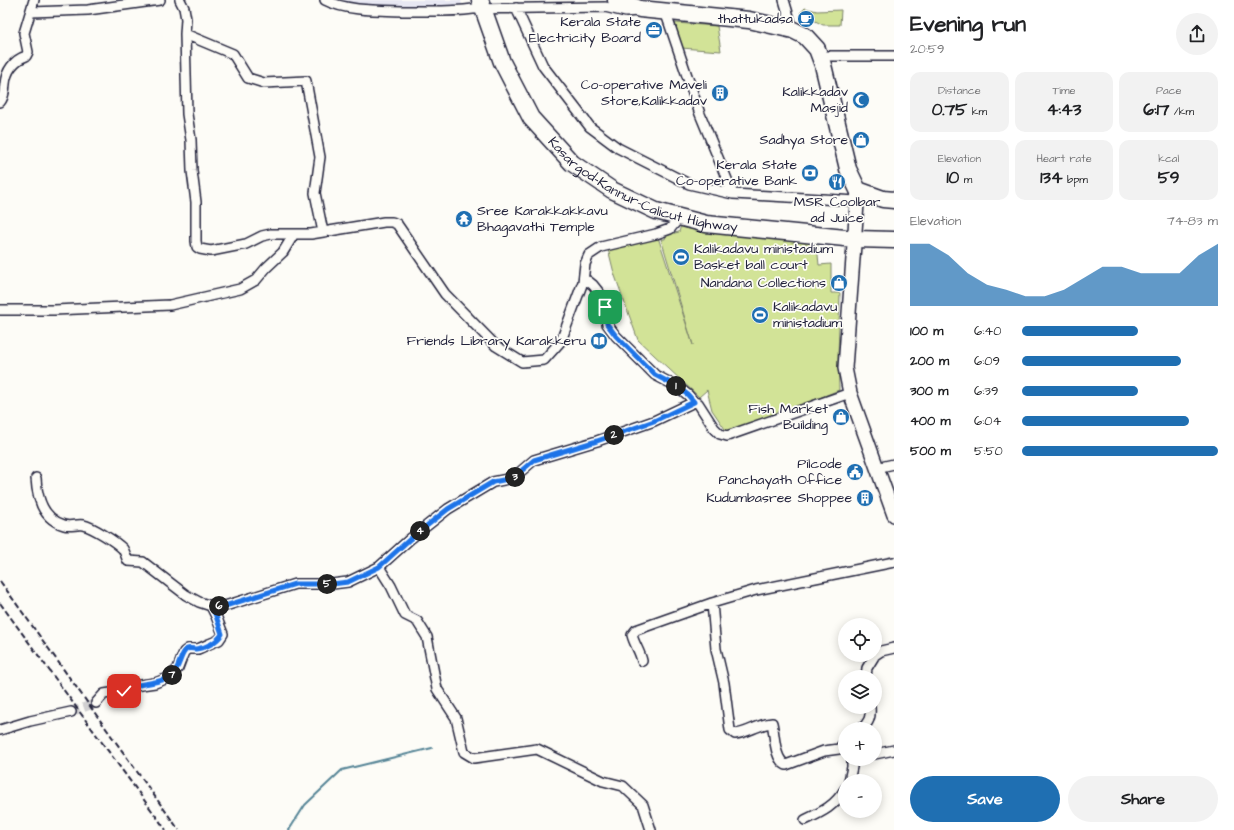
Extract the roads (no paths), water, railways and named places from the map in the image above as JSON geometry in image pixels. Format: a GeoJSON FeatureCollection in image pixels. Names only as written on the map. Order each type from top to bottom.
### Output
{"type":"FeatureCollection","features":[{"type":"Feature","properties":{"kind":"highway"},"geometry":{"type":"LineString","coordinates":[[616,0],[640,9],[749,20],[793,30],[805,36],[817,49],[820,56],[848,169],[858,195],[894,200]]}},
{"type":"Feature","properties":{"kind":"highway","name":"Kasargod-Kannur-Calicut Highway"},"geometry":{"type":"LineString","coordinates":[[482,4],[502,62],[531,118],[572,163],[612,190],[656,211],[706,224],[855,239],[894,240]]}},
{"type":"Feature","properties":{"kind":"main road"},"geometry":{"type":"LineString","coordinates":[[858,195],[845,368],[850,393],[894,515]]}},
{"type":"Feature","properties":{"kind":"street"},"geometry":{"type":"LineString","coordinates":[[0,102],[5,92],[5,83],[11,66],[18,59],[26,56],[28,52],[24,33],[34,0]]}},
{"type":"Feature","properties":{"kind":"street"},"geometry":{"type":"LineString","coordinates":[[31,12],[88,10],[160,0]]}},
{"type":"Feature","properties":{"kind":"street"},"geometry":{"type":"LineString","coordinates":[[180,0],[184,8],[186,19],[187,114],[191,140],[196,202],[196,241],[197,246],[200,249],[211,251],[246,244],[262,236],[271,234],[311,234],[392,222],[397,224],[445,294],[496,346],[522,362],[544,360],[561,341],[583,282],[585,264],[590,255],[601,247],[656,234],[670,229],[680,217]]}},
{"type":"Feature","properties":{"kind":"street"},"geometry":{"type":"LineString","coordinates":[[325,0],[346,7],[382,10],[456,12],[482,4],[516,8],[605,7],[626,12],[639,11],[640,9]]}},
{"type":"Feature","properties":{"kind":"street"},"geometry":{"type":"LineString","coordinates":[[784,0],[793,30]]}},
{"type":"Feature","properties":{"kind":"street"},"geometry":{"type":"LineString","coordinates":[[516,8],[543,66],[590,127],[618,148],[689,184],[733,194],[858,195]]}},
{"type":"Feature","properties":{"kind":"street"},"geometry":{"type":"LineString","coordinates":[[665,12],[700,114],[733,194]]}},
{"type":"Feature","properties":{"kind":"street"},"geometry":{"type":"LineString","coordinates":[[185,34],[233,54],[248,78],[264,83],[306,81],[320,157],[315,193],[323,232]]}},
{"type":"Feature","properties":{"kind":"street"},"geometry":{"type":"LineString","coordinates":[[820,56],[894,56]]}},
{"type":"Feature","properties":{"kind":"street"},"geometry":{"type":"LineString","coordinates":[[0,310],[54,310],[170,305],[240,289],[256,280],[283,252],[294,234]]}},
{"type":"Feature","properties":{"kind":"street"},"geometry":{"type":"LineString","coordinates":[[583,282],[588,281],[601,295],[605,307],[607,324],[616,336],[655,375],[678,387],[698,404],[720,434],[727,436],[850,393]]}},
{"type":"Feature","properties":{"kind":"street"},"geometry":{"type":"LineString","coordinates":[[36,478],[36,491],[51,520],[66,526],[82,525],[112,540],[123,550],[128,561],[144,562],[186,595],[198,602],[211,606],[225,606],[295,584],[332,584],[348,582],[379,567],[410,539],[448,509],[493,482],[513,478],[534,460],[597,441],[654,421],[694,402]]}},
{"type":"Feature","properties":{"kind":"street"},"geometry":{"type":"LineString","coordinates":[[876,468],[894,464]]}},
{"type":"Feature","properties":{"kind":"street"},"geometry":{"type":"LineString","coordinates":[[642,661],[632,635],[636,630],[712,603],[756,590],[894,562]]}},
{"type":"Feature","properties":{"kind":"street"},"geometry":{"type":"LineString","coordinates":[[379,567],[391,586],[404,615],[417,621],[427,637],[437,690],[456,718],[464,752],[474,758],[537,750],[603,781],[623,786],[643,805],[651,830]]}},
{"type":"Feature","properties":{"kind":"street"},"geometry":{"type":"LineString","coordinates":[[712,603],[716,649],[724,683],[730,730],[735,734],[742,733],[763,724],[772,723],[775,733],[778,757],[782,763],[786,765],[824,751],[838,749]]}},
{"type":"Feature","properties":{"kind":"street"},"geometry":{"type":"LineString","coordinates":[[96,703],[104,694],[124,691],[134,686],[155,683],[168,678],[178,668],[184,652],[188,649],[198,649],[219,640],[222,634],[211,606]]}},
{"type":"Feature","properties":{"kind":"street"},"geometry":{"type":"LineString","coordinates":[[882,650],[894,648]]}},
{"type":"Feature","properties":{"kind":"street"},"geometry":{"type":"LineString","coordinates":[[0,730],[30,721],[71,712]]}},
{"type":"Feature","properties":{"kind":"street"},"geometry":{"type":"LineString","coordinates":[[882,753],[894,750]]}},
{"type":"Feature","properties":{"kind":"street"},"geometry":{"type":"LineString","coordinates":[[805,820],[831,806],[838,800]]}},
{"type":"Feature","properties":{"kind":"waterway"},"geometry":{"type":"LineString","coordinates":[[289,830],[305,805],[342,770],[432,748]]}},
{"type":"Feature","properties":{"kind":"tunnel"},"geometry":{"type":"LineString","coordinates":[[71,712],[96,703]]}},
{"type":"Feature","properties":{"kind":"railway"},"geometry":{"type":"LineString","coordinates":[[0,581],[179,830]]}},
{"type":"Feature","properties":{"kind":"railway"},"geometry":{"type":"LineString","coordinates":[[0,603],[166,830]]}},
{"type":"Feature","properties":{"kind":"place","name":"thattukadsa"},"geometry":{"type":"Point","coordinates":[806,19]}},
{"type":"Feature","properties":{"kind":"place","name":"Kerala State Electricity Board"},"geometry":{"type":"Point","coordinates":[654,30]}},
{"type":"Feature","properties":{"kind":"place","name":"Co-operative Maveli Store,Kalikkadav"},"geometry":{"type":"Point","coordinates":[720,93]}},
{"type":"Feature","properties":{"kind":"place","name":"Kalikkadav Masjid"},"geometry":{"type":"Point","coordinates":[861,100]}},
{"type":"Feature","properties":{"kind":"place","name":"Sadhya Store"},"geometry":{"type":"Point","coordinates":[861,140]}},
{"type":"Feature","properties":{"kind":"place","name":"Kerala State Co-operative Bank"},"geometry":{"type":"Point","coordinates":[810,173]}},
{"type":"Feature","properties":{"kind":"place","name":"MSR Coolbar ad Juice"},"geometry":{"type":"Point","coordinates":[837,182]}},
{"type":"Feature","properties":{"kind":"place","name":"Sree Karakkakkavu Bhagavathi Temple"},"geometry":{"type":"Point","coordinates":[464,219]}},
{"type":"Feature","properties":{"kind":"place","name":"Kalikadavu ministadium Basket ball court"},"geometry":{"type":"Point","coordinates":[681,257]}},
{"type":"Feature","properties":{"kind":"place","name":"Nandana Collections"},"geometry":{"type":"Point","coordinates":[839,283]}},
{"type":"Feature","properties":{"kind":"place","name":"Kalikadavu ministadium"},"geometry":{"type":"Point","coordinates":[760,315]}},
{"type":"Feature","properties":{"kind":"place","name":"Friends Library Karakkeru"},"geometry":{"type":"Point","coordinates":[599,341]}},
{"type":"Feature","properties":{"kind":"place","name":"Fish Market Building"},"geometry":{"type":"Point","coordinates":[841,417]}},
{"type":"Feature","properties":{"kind":"place","name":"Pilcode Panchayath Office"},"geometry":{"type":"Point","coordinates":[855,472]}},
{"type":"Feature","properties":{"kind":"place","name":"Kudumbasree Shoppee"},"geometry":{"type":"Point","coordinates":[865,498]}}]}
